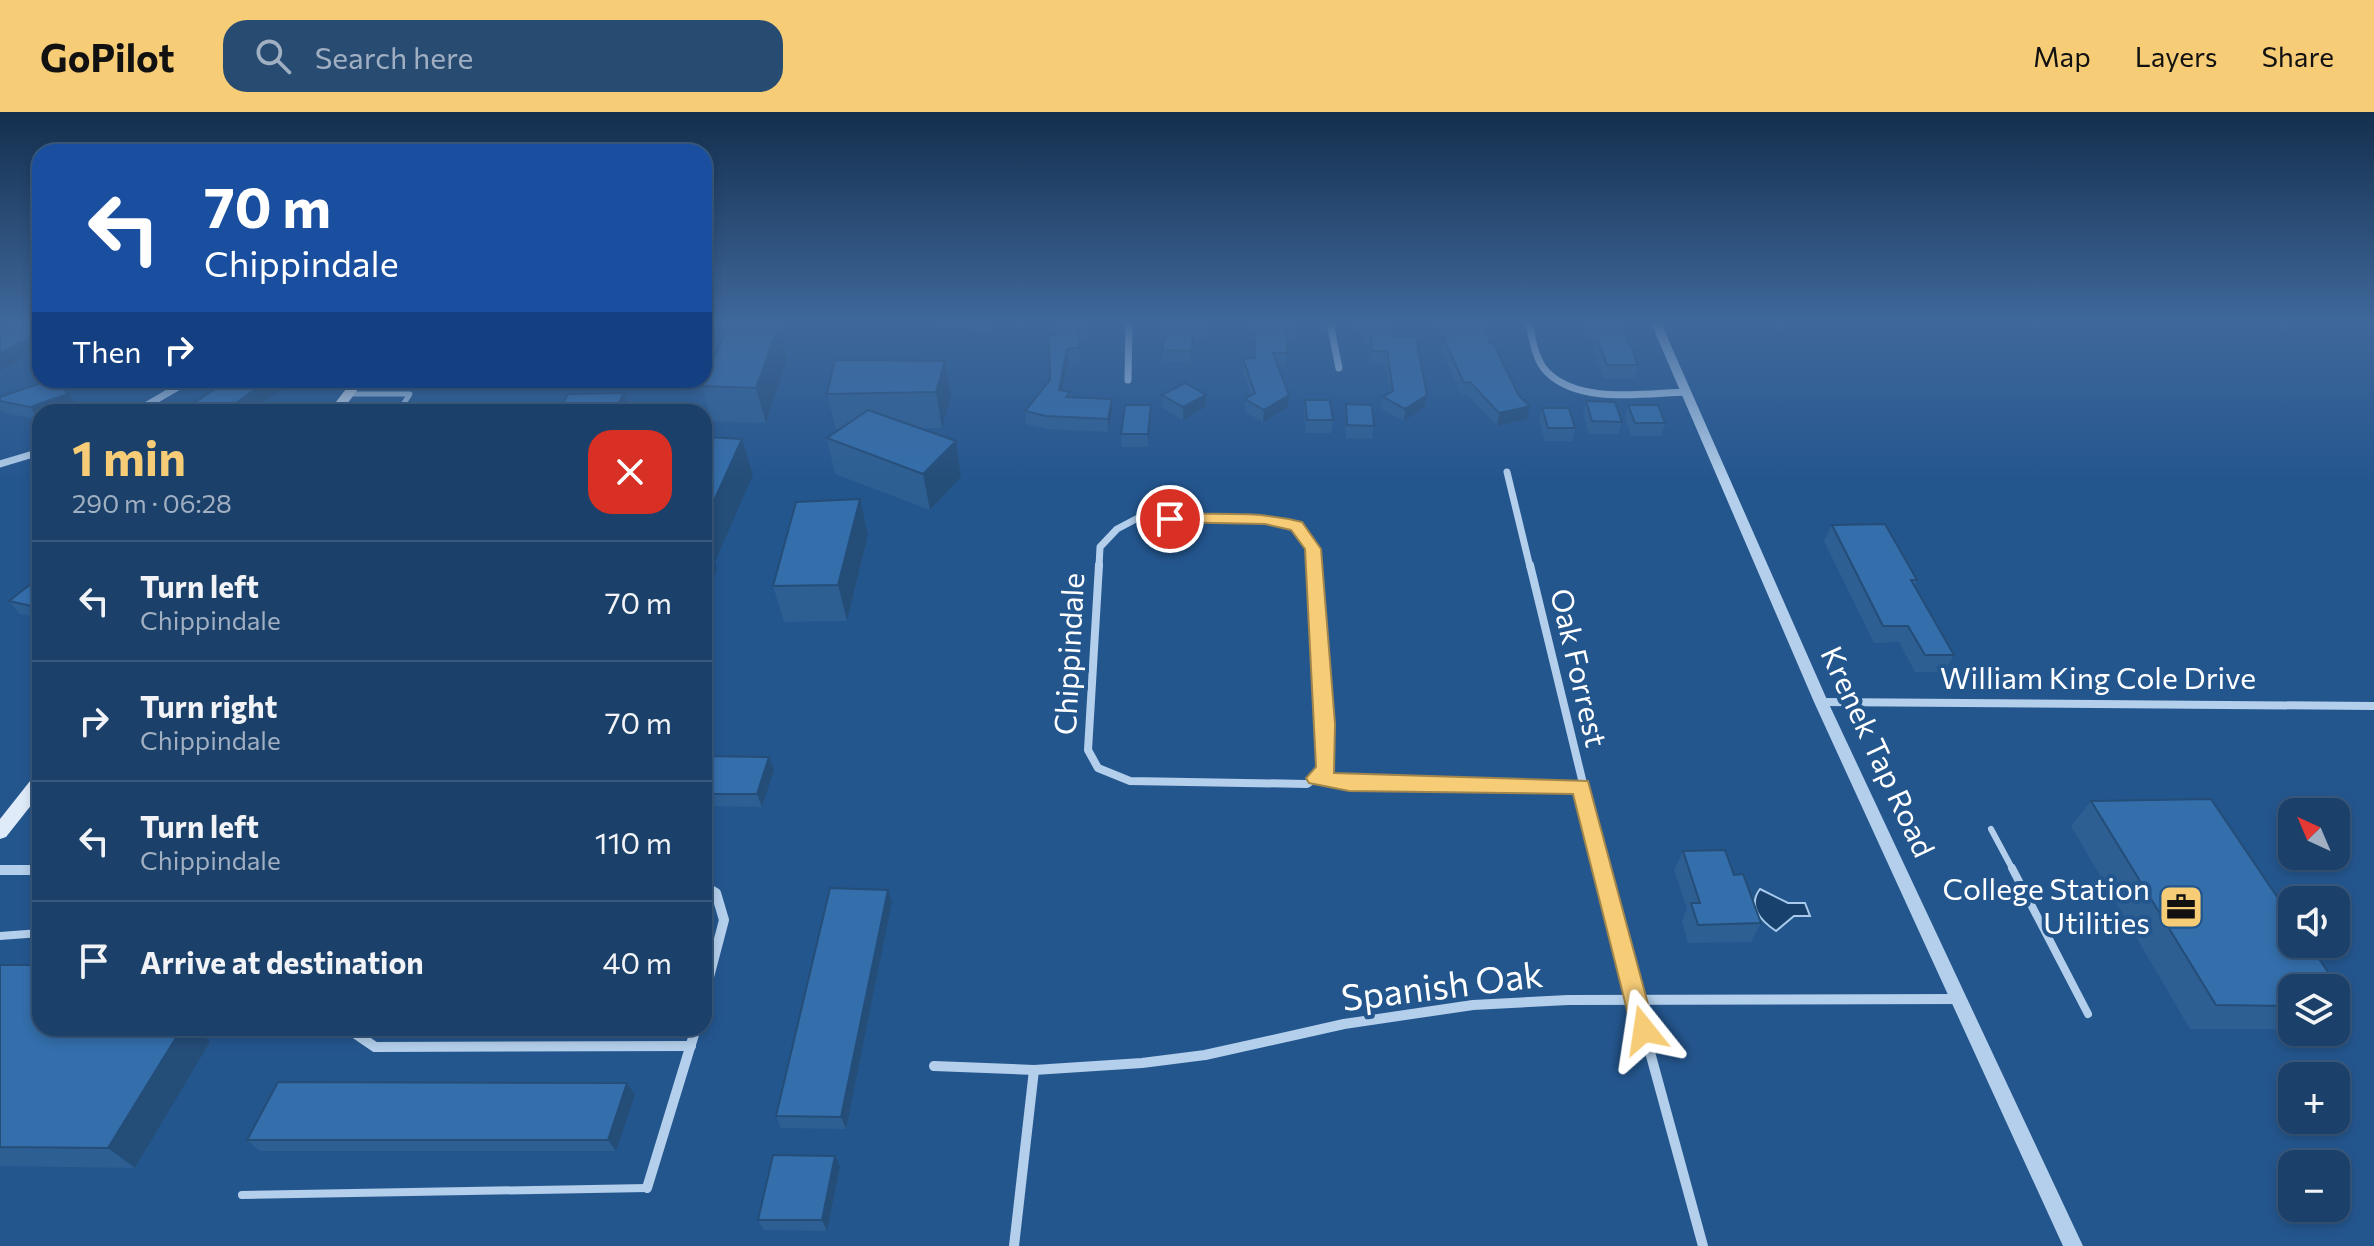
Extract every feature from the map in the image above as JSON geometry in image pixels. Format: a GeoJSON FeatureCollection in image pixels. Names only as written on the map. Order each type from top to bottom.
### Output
{"type":"FeatureCollection","features":[{"type":"Feature","properties":{"kind":"main road"},"geometry":{"type":"LineString","coordinates":[[340,404],[353,388]]}},
{"type":"Feature","properties":{"kind":"main road"},"geometry":{"type":"LineString","coordinates":[[0,832],[32,791]]}},
{"type":"Feature","properties":{"kind":"street"},"geometry":{"type":"LineString","coordinates":[[1128,376],[1128,380]]}},
{"type":"Feature","properties":{"kind":"street"},"geometry":{"type":"LineString","coordinates":[[1552,376],[1562,384],[1586,393],[1687,392]]}},
{"type":"Feature","properties":{"kind":"street","name":"Krenek Tap Road"},"geometry":{"type":"LineString","coordinates":[[1680,376],[1821,702],[2073,1246]]}},
{"type":"Feature","properties":{"kind":"street"},"geometry":{"type":"LineString","coordinates":[[149,404],[176,388]]}},
{"type":"Feature","properties":{"kind":"street"},"geometry":{"type":"LineString","coordinates":[[0,464],[32,454]]}},
{"type":"Feature","properties":{"kind":"street","name":"Oak Forrest"},"geometry":{"type":"LineString","coordinates":[[1507,472],[1581,786],[1703,1246]]}},
{"type":"Feature","properties":{"kind":"street","name":"Chippindale"},"geometry":{"type":"LineString","coordinates":[[1316,778],[1326,771],[1313,549],[1297,526],[1265,519],[1138,518],[1117,529],[1100,547],[1088,750],[1098,768],[1130,781],[1307,784],[1316,778],[1349,784],[1581,786]]}},
{"type":"Feature","properties":{"kind":"street","name":"William King Cole Drive"},"geometry":{"type":"LineString","coordinates":[[1821,702],[2374,706]]}},
{"type":"Feature","properties":{"kind":"street"},"geometry":{"type":"LineString","coordinates":[[0,870],[32,870]]}},
{"type":"Feature","properties":{"kind":"street"},"geometry":{"type":"LineString","coordinates":[[712,891],[716,893],[724,920],[712,966]]}},
{"type":"Feature","properties":{"kind":"street","name":"Spanish Oak"},"geometry":{"type":"LineString","coordinates":[[934,1066],[1034,1070],[1142,1063],[1205,1055],[1344,1024],[1473,1005],[1961,999]]}},
{"type":"Feature","properties":{"kind":"street"},"geometry":{"type":"LineString","coordinates":[[359,1036],[375,1047],[691,1046]]}},
{"type":"Feature","properties":{"kind":"street"},"geometry":{"type":"LineString","coordinates":[[647,1188],[694,1036]]}},
{"type":"Feature","properties":{"kind":"street"},"geometry":{"type":"LineString","coordinates":[[1014,1246],[1034,1070]]}},
{"type":"Feature","properties":{"kind":"lane"},"geometry":{"type":"LineString","coordinates":[[348,394],[410,394],[404,404]]}},
{"type":"Feature","properties":{"kind":"lane"},"geometry":{"type":"LineString","coordinates":[[1991,829],[2088,1014]]}},
{"type":"Feature","properties":{"kind":"lane"},"geometry":{"type":"LineString","coordinates":[[0,936],[32,934]]}},
{"type":"Feature","properties":{"kind":"lane"},"geometry":{"type":"LineString","coordinates":[[242,1195],[647,1188]]}},
{"type":"Feature","properties":{"kind":"water"},"geometry":{"type":"Polygon","coordinates":[[[1760,889],[1788,903],[1805,903],[1810,916],[1794,916],[1776,931],[1765,923],[1755,907],[1760,889]]]}},
{"type":"Feature","properties":{"kind":"building"},"geometry":{"type":"Polygon","coordinates":[[[712,376],[760,376],[756,388],[712,386],[712,376]]]}},
{"type":"Feature","properties":{"kind":"building"},"geometry":{"type":"Polygon","coordinates":[[[831,376],[941,376],[936,392],[827,394],[831,376]]]}},
{"type":"Feature","properties":{"kind":"building"},"geometry":{"type":"Polygon","coordinates":[[[1050,376],[1062,376],[1059,390],[1070,392],[1066,397],[1112,399],[1108,419],[1046,416],[1025,411],[1050,380],[1050,376]]]}},
{"type":"Feature","properties":{"kind":"building"},"geometry":{"type":"Polygon","coordinates":[[[1249,376],[1282,376],[1289,395],[1264,410],[1245,399],[1255,393],[1249,376]]]}},
{"type":"Feature","properties":{"kind":"building"},"geometry":{"type":"Polygon","coordinates":[[[1391,376],[1423,376],[1427,395],[1405,409],[1383,397],[1393,391],[1391,376]]]}},
{"type":"Feature","properties":{"kind":"building"},"geometry":{"type":"Polygon","coordinates":[[[1461,376],[1509,376],[1519,396],[1530,406],[1499,413],[1470,382],[1464,383],[1461,376]]]}},
{"type":"Feature","properties":{"kind":"building"},"geometry":{"type":"Polygon","coordinates":[[[1185,383],[1206,395],[1183,407],[1162,395],[1185,383]]]}},
{"type":"Feature","properties":{"kind":"building"},"geometry":{"type":"Polygon","coordinates":[[[32,386],[64,388],[68,394],[30,407],[0,401],[0,397],[32,386]]]}},
{"type":"Feature","properties":{"kind":"building"},"geometry":{"type":"Polygon","coordinates":[[[216,388],[257,388],[234,404],[192,404],[216,388]]]}},
{"type":"Feature","properties":{"kind":"building"},"geometry":{"type":"Polygon","coordinates":[[[624,393],[618,404],[562,404],[568,394],[624,393]]]}},
{"type":"Feature","properties":{"kind":"building"},"geometry":{"type":"Polygon","coordinates":[[[1305,400],[1330,400],[1333,420],[1307,420],[1305,400]]]}},
{"type":"Feature","properties":{"kind":"building"},"geometry":{"type":"Polygon","coordinates":[[[1586,401],[1615,402],[1622,422],[1592,421],[1586,401]]]}},
{"type":"Feature","properties":{"kind":"building"},"geometry":{"type":"Polygon","coordinates":[[[1346,404],[1372,405],[1374,426],[1347,425],[1346,404]]]}},
{"type":"Feature","properties":{"kind":"building"},"geometry":{"type":"Polygon","coordinates":[[[1125,405],[1151,405],[1148,434],[1121,434],[1125,405]]]}},
{"type":"Feature","properties":{"kind":"building"},"geometry":{"type":"Polygon","coordinates":[[[1628,405],[1658,405],[1665,423],[1635,423],[1628,405]]]}},
{"type":"Feature","properties":{"kind":"building"},"geometry":{"type":"Polygon","coordinates":[[[1542,408],[1569,408],[1575,428],[1548,428],[1542,408]]]}},
{"type":"Feature","properties":{"kind":"building"},"geometry":{"type":"Polygon","coordinates":[[[868,410],[956,441],[923,474],[827,438],[868,410]]]}},
{"type":"Feature","properties":{"kind":"building"},"geometry":{"type":"Polygon","coordinates":[[[712,437],[742,439],[712,505],[712,437]]]}},
{"type":"Feature","properties":{"kind":"building"},"geometry":{"type":"Polygon","coordinates":[[[860,499],[838,585],[773,586],[796,502],[860,499]]]}},
{"type":"Feature","properties":{"kind":"building"},"geometry":{"type":"Polygon","coordinates":[[[1885,524],[1917,580],[1911,580],[1954,655],[1925,655],[1908,626],[1883,626],[1832,525],[1885,524]]]}},
{"type":"Feature","properties":{"kind":"building"},"geometry":{"type":"Polygon","coordinates":[[[32,583],[32,606],[9,601],[32,583]]]}},
{"type":"Feature","properties":{"kind":"building"},"geometry":{"type":"Polygon","coordinates":[[[712,756],[769,757],[757,794],[712,794],[712,756]]]}},
{"type":"Feature","properties":{"kind":"building","name":"College Station Utilities"},"geometry":{"type":"Polygon","coordinates":[[[2211,799],[2278,898],[2278,958],[2318,958],[2329,974],[2278,974],[2278,1006],[2216,1005],[2091,801],[2211,799]]]}},
{"type":"Feature","properties":{"kind":"building"},"geometry":{"type":"Polygon","coordinates":[[[1725,850],[1734,875],[1743,874],[1761,923],[1698,925],[1691,903],[1700,903],[1683,851],[1725,850]]]}},
{"type":"Feature","properties":{"kind":"building"},"geometry":{"type":"Polygon","coordinates":[[[830,888],[888,890],[841,1117],[776,1116],[830,888]]]}},
{"type":"Feature","properties":{"kind":"building"},"geometry":{"type":"Polygon","coordinates":[[[0,965],[32,965],[32,1036],[177,1036],[108,1148],[0,1147],[0,965]]]}},
{"type":"Feature","properties":{"kind":"building"},"geometry":{"type":"Polygon","coordinates":[[[278,1082],[627,1083],[608,1140],[247,1140],[278,1082]]]}},
{"type":"Feature","properties":{"kind":"building"},"geometry":{"type":"Polygon","coordinates":[[[773,1155],[835,1156],[822,1220],[758,1220],[773,1155]]]}},
{"type":"Feature","properties":{"kind":"place","name":"College Station Utilities"},"geometry":{"type":"Point","coordinates":[2181,907]}},
{"type":"Feature","properties":{"kind":"route"},"geometry":{"type":"LineString","coordinates":[[1170,519],[1265,519],[1297,526],[1313,549],[1326,771],[1316,778],[1349,784],[1581,786],[1644,1030]]}}]}
